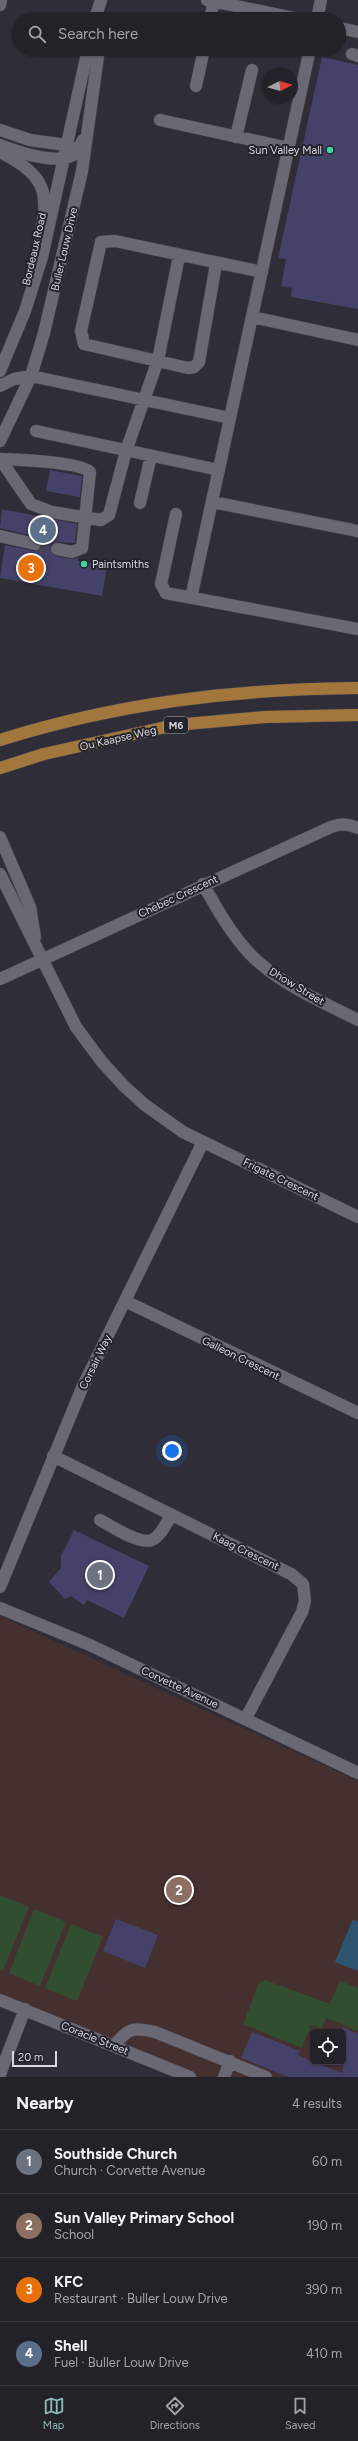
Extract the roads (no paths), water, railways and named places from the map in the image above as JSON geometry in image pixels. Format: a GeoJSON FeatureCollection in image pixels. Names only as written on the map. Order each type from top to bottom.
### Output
{"type":"FeatureCollection","features":[{"type":"Feature","properties":{"kind":"main road","name":"M6"},"geometry":{"type":"LineString","coordinates":[[0,740],[43,727],[185,698],[269,690],[358,688]]}},
{"type":"Feature","properties":{"kind":"main road","name":"Ou Kaapse Weg"},"geometry":{"type":"LineString","coordinates":[[0,768],[44,754],[175,725],[265,717],[358,715]]}},
{"type":"Feature","properties":{"kind":"street"},"geometry":{"type":"LineString","coordinates":[[0,5],[1,0]]}},
{"type":"Feature","properties":{"kind":"street"},"geometry":{"type":"LineString","coordinates":[[98,12],[101,0]]}},
{"type":"Feature","properties":{"kind":"street"},"geometry":{"type":"LineString","coordinates":[[104,12],[106,0]]}},
{"type":"Feature","properties":{"kind":"street"},"geometry":{"type":"LineString","coordinates":[[318,12],[321,0]]}},
{"type":"Feature","properties":{"kind":"street"},"geometry":{"type":"LineString","coordinates":[[210,12],[210,1],[264,12]]}},
{"type":"Feature","properties":{"kind":"street"},"geometry":{"type":"LineString","coordinates":[[346,29],[358,32]]}},
{"type":"Feature","properties":{"kind":"street","name":"Buller Louw Drive"},"geometry":{"type":"LineString","coordinates":[[2,367],[25,311],[52,223],[66,145],[86,56]]}},
{"type":"Feature","properties":{"kind":"street","name":"Buller Louw Drive"},"geometry":{"type":"LineString","coordinates":[[0,441],[31,376],[44,333],[82,171],[86,131],[98,56]]}},
{"type":"Feature","properties":{"kind":"street"},"geometry":{"type":"LineString","coordinates":[[196,86],[202,56]]}},
{"type":"Feature","properties":{"kind":"street"},"geometry":{"type":"LineString","coordinates":[[191,598],[309,56]]}},
{"type":"Feature","properties":{"kind":"street"},"geometry":{"type":"LineString","coordinates":[[236,137],[252,70]]}},
{"type":"Feature","properties":{"kind":"street"},"geometry":{"type":"LineString","coordinates":[[160,120],[289,148]]}},
{"type":"Feature","properties":{"kind":"street"},"geometry":{"type":"LineString","coordinates":[[0,130],[30,140],[66,145],[76,153],[82,171]]}},
{"type":"Feature","properties":{"kind":"street"},"geometry":{"type":"LineString","coordinates":[[0,145],[31,155],[64,158],[76,153],[86,131]]}},
{"type":"Feature","properties":{"kind":"street","name":"Bordeaux Road"},"geometry":{"type":"LineString","coordinates":[[0,152],[22,164],[35,175],[41,187],[44,214],[2,367]]}},
{"type":"Feature","properties":{"kind":"street"},"geometry":{"type":"LineString","coordinates":[[216,264],[199,362],[194,367],[188,368],[84,344],[81,331],[101,242],[115,241],[216,264],[262,272]]}},
{"type":"Feature","properties":{"kind":"street"},"geometry":{"type":"LineString","coordinates":[[1,459],[16,485],[31,504],[52,512],[86,518],[101,520],[109,515],[126,451],[158,360],[179,256]]}},
{"type":"Feature","properties":{"kind":"street"},"geometry":{"type":"LineString","coordinates":[[252,317],[358,340]]}},
{"type":"Feature","properties":{"kind":"street"},"geometry":{"type":"LineString","coordinates":[[0,386],[14,379],[31,376],[230,418]]}},
{"type":"Feature","properties":{"kind":"street"},"geometry":{"type":"LineString","coordinates":[[36,431],[219,470]]}},
{"type":"Feature","properties":{"kind":"street"},"geometry":{"type":"LineString","coordinates":[[140,503],[151,456]]}},
{"type":"Feature","properties":{"kind":"street"},"geometry":{"type":"LineString","coordinates":[[1,459],[32,460],[83,467],[89,470],[90,474],[82,548],[72,552],[58,549]]}},
{"type":"Feature","properties":{"kind":"street"},"geometry":{"type":"LineString","coordinates":[[212,502],[358,531]]}},
{"type":"Feature","properties":{"kind":"street"},"geometry":{"type":"LineString","coordinates":[[176,514],[161,586],[166,593],[358,629]]}},
{"type":"Feature","properties":{"kind":"street"},"geometry":{"type":"LineString","coordinates":[[0,536],[35,544]]}},
{"type":"Feature","properties":{"kind":"street","name":"Chebec Crescent"},"geometry":{"type":"LineString","coordinates":[[0,978],[40,954],[335,825],[349,824],[358,828]]}},
{"type":"Feature","properties":{"kind":"street"},"geometry":{"type":"LineString","coordinates":[[0,836],[30,907],[40,954]]}},
{"type":"Feature","properties":{"kind":"street"},"geometry":{"type":"LineString","coordinates":[[0,874],[76,1027],[102,1062],[145,1105],[177,1128],[203,1142]]}},
{"type":"Feature","properties":{"kind":"street","name":"Dhow Street"},"geometry":{"type":"LineString","coordinates":[[203,884],[221,916],[251,955],[277,976],[303,992],[358,1020]]}},
{"type":"Feature","properties":{"kind":"street","name":"Frigate Crescent"},"geometry":{"type":"LineString","coordinates":[[203,1142],[358,1217]]}},
{"type":"Feature","properties":{"kind":"street","name":"Corsair Way"},"geometry":{"type":"LineString","coordinates":[[0,1587],[52,1456],[82,1388],[203,1142]]}},
{"type":"Feature","properties":{"kind":"street","name":"Galleon Crescent"},"geometry":{"type":"LineString","coordinates":[[125,1301],[358,1413]]}},
{"type":"Feature","properties":{"kind":"street","name":"Kaag Crescent"},"geometry":{"type":"LineString","coordinates":[[52,1456],[291,1574],[303,1584],[305,1601],[302,1612],[246,1718]]}},
{"type":"Feature","properties":{"kind":"street"},"geometry":{"type":"LineString","coordinates":[[100,1520],[139,1540],[148,1540],[157,1536],[171,1515]]}},
{"type":"Feature","properties":{"kind":"street","name":"Corvette Avenue"},"geometry":{"type":"LineString","coordinates":[[0,1608],[90,1645],[246,1718],[358,1773]]}},
{"type":"Feature","properties":{"kind":"street","name":"Coracle Street"},"geometry":{"type":"LineString","coordinates":[[0,2000],[186,2076]]}},
{"type":"Feature","properties":{"kind":"street"},"geometry":{"type":"LineString","coordinates":[[0,2074],[25,2010]]}},
{"type":"Feature","properties":{"kind":"street"},"geometry":{"type":"LineString","coordinates":[[114,2046],[124,2033],[140,2028],[156,2032],[266,2077]]}},
{"type":"Feature","properties":{"kind":"street"},"geometry":{"type":"LineString","coordinates":[[224,2077],[230,2061]]}},
{"type":"Feature","properties":{"kind":"water"},"geometry":{"type":"Polygon","coordinates":[[[353,1919],[358,1922],[358,1971],[335,1962],[353,1919]]]}},
{"type":"Feature","properties":{"kind":"tunnel"},"geometry":{"type":"LineString","coordinates":[[35,544],[57,549]]}},
{"type":"Feature","properties":{"kind":"place","name":"Sun Valley Mall"},"geometry":{"type":"Point","coordinates":[330,150]}},
{"type":"Feature","properties":{"kind":"place","name":"Shell"},"geometry":{"type":"Point","coordinates":[43,530]}},
{"type":"Feature","properties":{"kind":"place","name":"Paintsmiths"},"geometry":{"type":"Point","coordinates":[84,564]}},
{"type":"Feature","properties":{"kind":"place","name":"KFC"},"geometry":{"type":"Point","coordinates":[31,568]}},
{"type":"Feature","properties":{"kind":"place","name":"Southside Church"},"geometry":{"type":"Point","coordinates":[100,1575]}},
{"type":"Feature","properties":{"kind":"place","name":"Sun Valley Primary School"},"geometry":{"type":"Point","coordinates":[179,1890]}}]}
